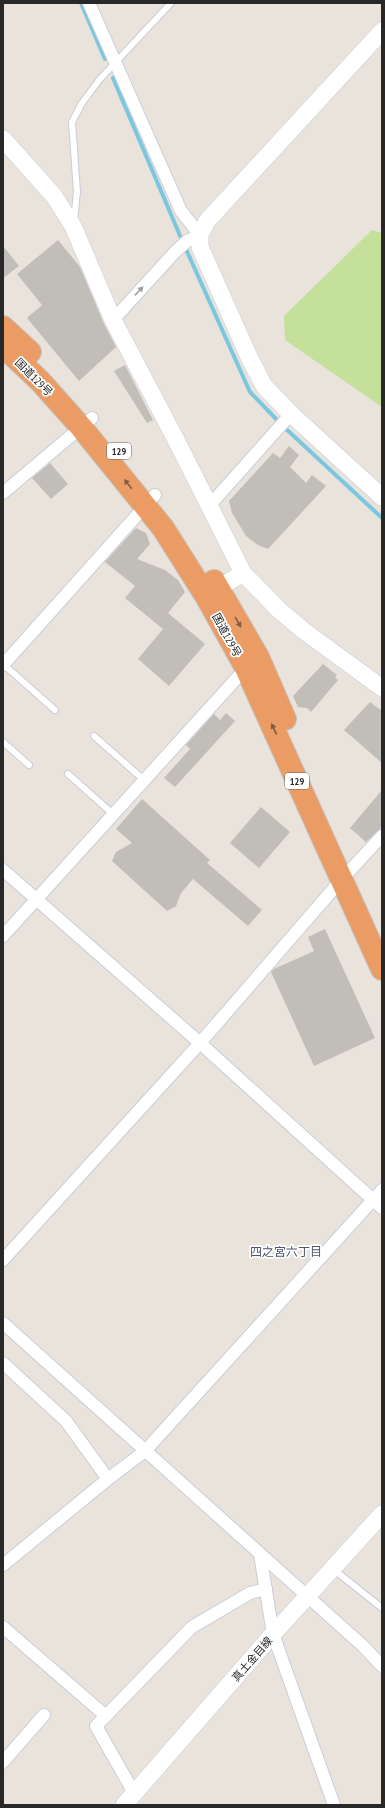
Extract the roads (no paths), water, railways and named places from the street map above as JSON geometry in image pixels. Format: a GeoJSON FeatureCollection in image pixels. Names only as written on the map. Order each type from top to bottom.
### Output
{"type":"FeatureCollection","features":[{"type":"Feature","properties":{"kind":"highway","name":"国道129号"},"geometry":{"type":"LineString","coordinates":[[3,327],[52,373],[87,422],[150,500],[175,520],[212,592],[246,668],[346,874],[382,937]]}},
{"type":"Feature","properties":{"kind":"highway","name":"国道129号"},"geometry":{"type":"LineString","coordinates":[[3,346],[87,422]]}},
{"type":"Feature","properties":{"kind":"highway","name":"国道129号"},"geometry":{"type":"LineString","coordinates":[[212,592],[258,657],[309,776],[382,969]]}},
{"type":"Feature","properties":{"kind":"street"},"geometry":{"type":"LineString","coordinates":[[89,3],[193,238],[200,247],[249,357],[264,386],[291,414],[382,497]]}},
{"type":"Feature","properties":{"kind":"street"},"geometry":{"type":"LineString","coordinates":[[112,320],[175,252],[193,238],[382,31]]}},
{"type":"Feature","properties":{"kind":"street"},"geometry":{"type":"LineString","coordinates":[[3,139],[54,196],[73,226],[112,320],[243,574],[278,609],[304,631],[382,688]]}},
{"type":"Feature","properties":{"kind":"street"},"geometry":{"type":"LineString","coordinates":[[209,506],[291,414]]}},
{"type":"Feature","properties":{"kind":"street"},"geometry":{"type":"LineString","coordinates":[[3,493],[87,422]]}},
{"type":"Feature","properties":{"kind":"street"},"geometry":{"type":"LineString","coordinates":[[3,665],[150,500]]}},
{"type":"Feature","properties":{"kind":"street"},"geometry":{"type":"LineString","coordinates":[[212,592],[243,574]]}},
{"type":"Feature","properties":{"kind":"street"},"geometry":{"type":"LineString","coordinates":[[3,936],[246,668]]}},
{"type":"Feature","properties":{"kind":"street"},"geometry":{"type":"LineString","coordinates":[[3,1260],[200,1043],[346,874],[382,836]]}},
{"type":"Feature","properties":{"kind":"street"},"geometry":{"type":"LineString","coordinates":[[3,870],[200,1043],[378,1204]]}},
{"type":"Feature","properties":{"kind":"street"},"geometry":{"type":"LineString","coordinates":[[3,1565],[108,1479],[145,1451],[378,1204],[382,1190]]}},
{"type":"Feature","properties":{"kind":"street"},"geometry":{"type":"LineString","coordinates":[[3,1323],[363,1646],[382,1666]]}},
{"type":"Feature","properties":{"kind":"street"},"geometry":{"type":"LineString","coordinates":[[3,1363],[66,1421],[108,1479]]}},
{"type":"Feature","properties":{"kind":"street","name":"真土金目線"},"geometry":{"type":"LineString","coordinates":[[129,1799],[273,1634],[382,1514]]}},
{"type":"Feature","properties":{"kind":"street"},"geometry":{"type":"LineString","coordinates":[[260,1554],[273,1634],[334,1805]]}},
{"type":"Feature","properties":{"kind":"street"},"geometry":{"type":"LineString","coordinates":[[129,1799],[96,1726],[192,1627],[250,1593],[266,1589]]}},
{"type":"Feature","properties":{"kind":"street"},"geometry":{"type":"LineString","coordinates":[[3,1627],[106,1716]]}},
{"type":"Feature","properties":{"kind":"street"},"geometry":{"type":"LineString","coordinates":[[3,1762],[44,1715]]}},
{"type":"Feature","properties":{"kind":"lane"},"geometry":{"type":"LineString","coordinates":[[73,226],[77,192],[72,122],[82,103],[100,79],[171,3]]}},
{"type":"Feature","properties":{"kind":"lane"},"geometry":{"type":"LineString","coordinates":[[3,665],[55,710]]}},
{"type":"Feature","properties":{"kind":"lane"},"geometry":{"type":"LineString","coordinates":[[94,736],[144,780]]}},
{"type":"Feature","properties":{"kind":"lane"},"geometry":{"type":"LineString","coordinates":[[3,742],[29,765]]}},
{"type":"Feature","properties":{"kind":"lane"},"geometry":{"type":"LineString","coordinates":[[68,774],[113,814]]}},
{"type":"Feature","properties":{"kind":"lane"},"geometry":{"type":"LineString","coordinates":[[333,1569],[382,1608]]}},
{"type":"Feature","properties":{"kind":"waterway"},"geometry":{"type":"LineString","coordinates":[[81,3],[105,59]]}},
{"type":"Feature","properties":{"kind":"waterway"},"geometry":{"type":"LineString","coordinates":[[113,78],[181,238],[250,392],[278,421]]}},
{"type":"Feature","properties":{"kind":"waterway"},"geometry":{"type":"LineString","coordinates":[[285,428],[382,518]]}},
{"type":"Feature","properties":{"kind":"district","name":"四之宮六丁目"},"geometry":{"type":"Point","coordinates":[286,1252]}}]}
